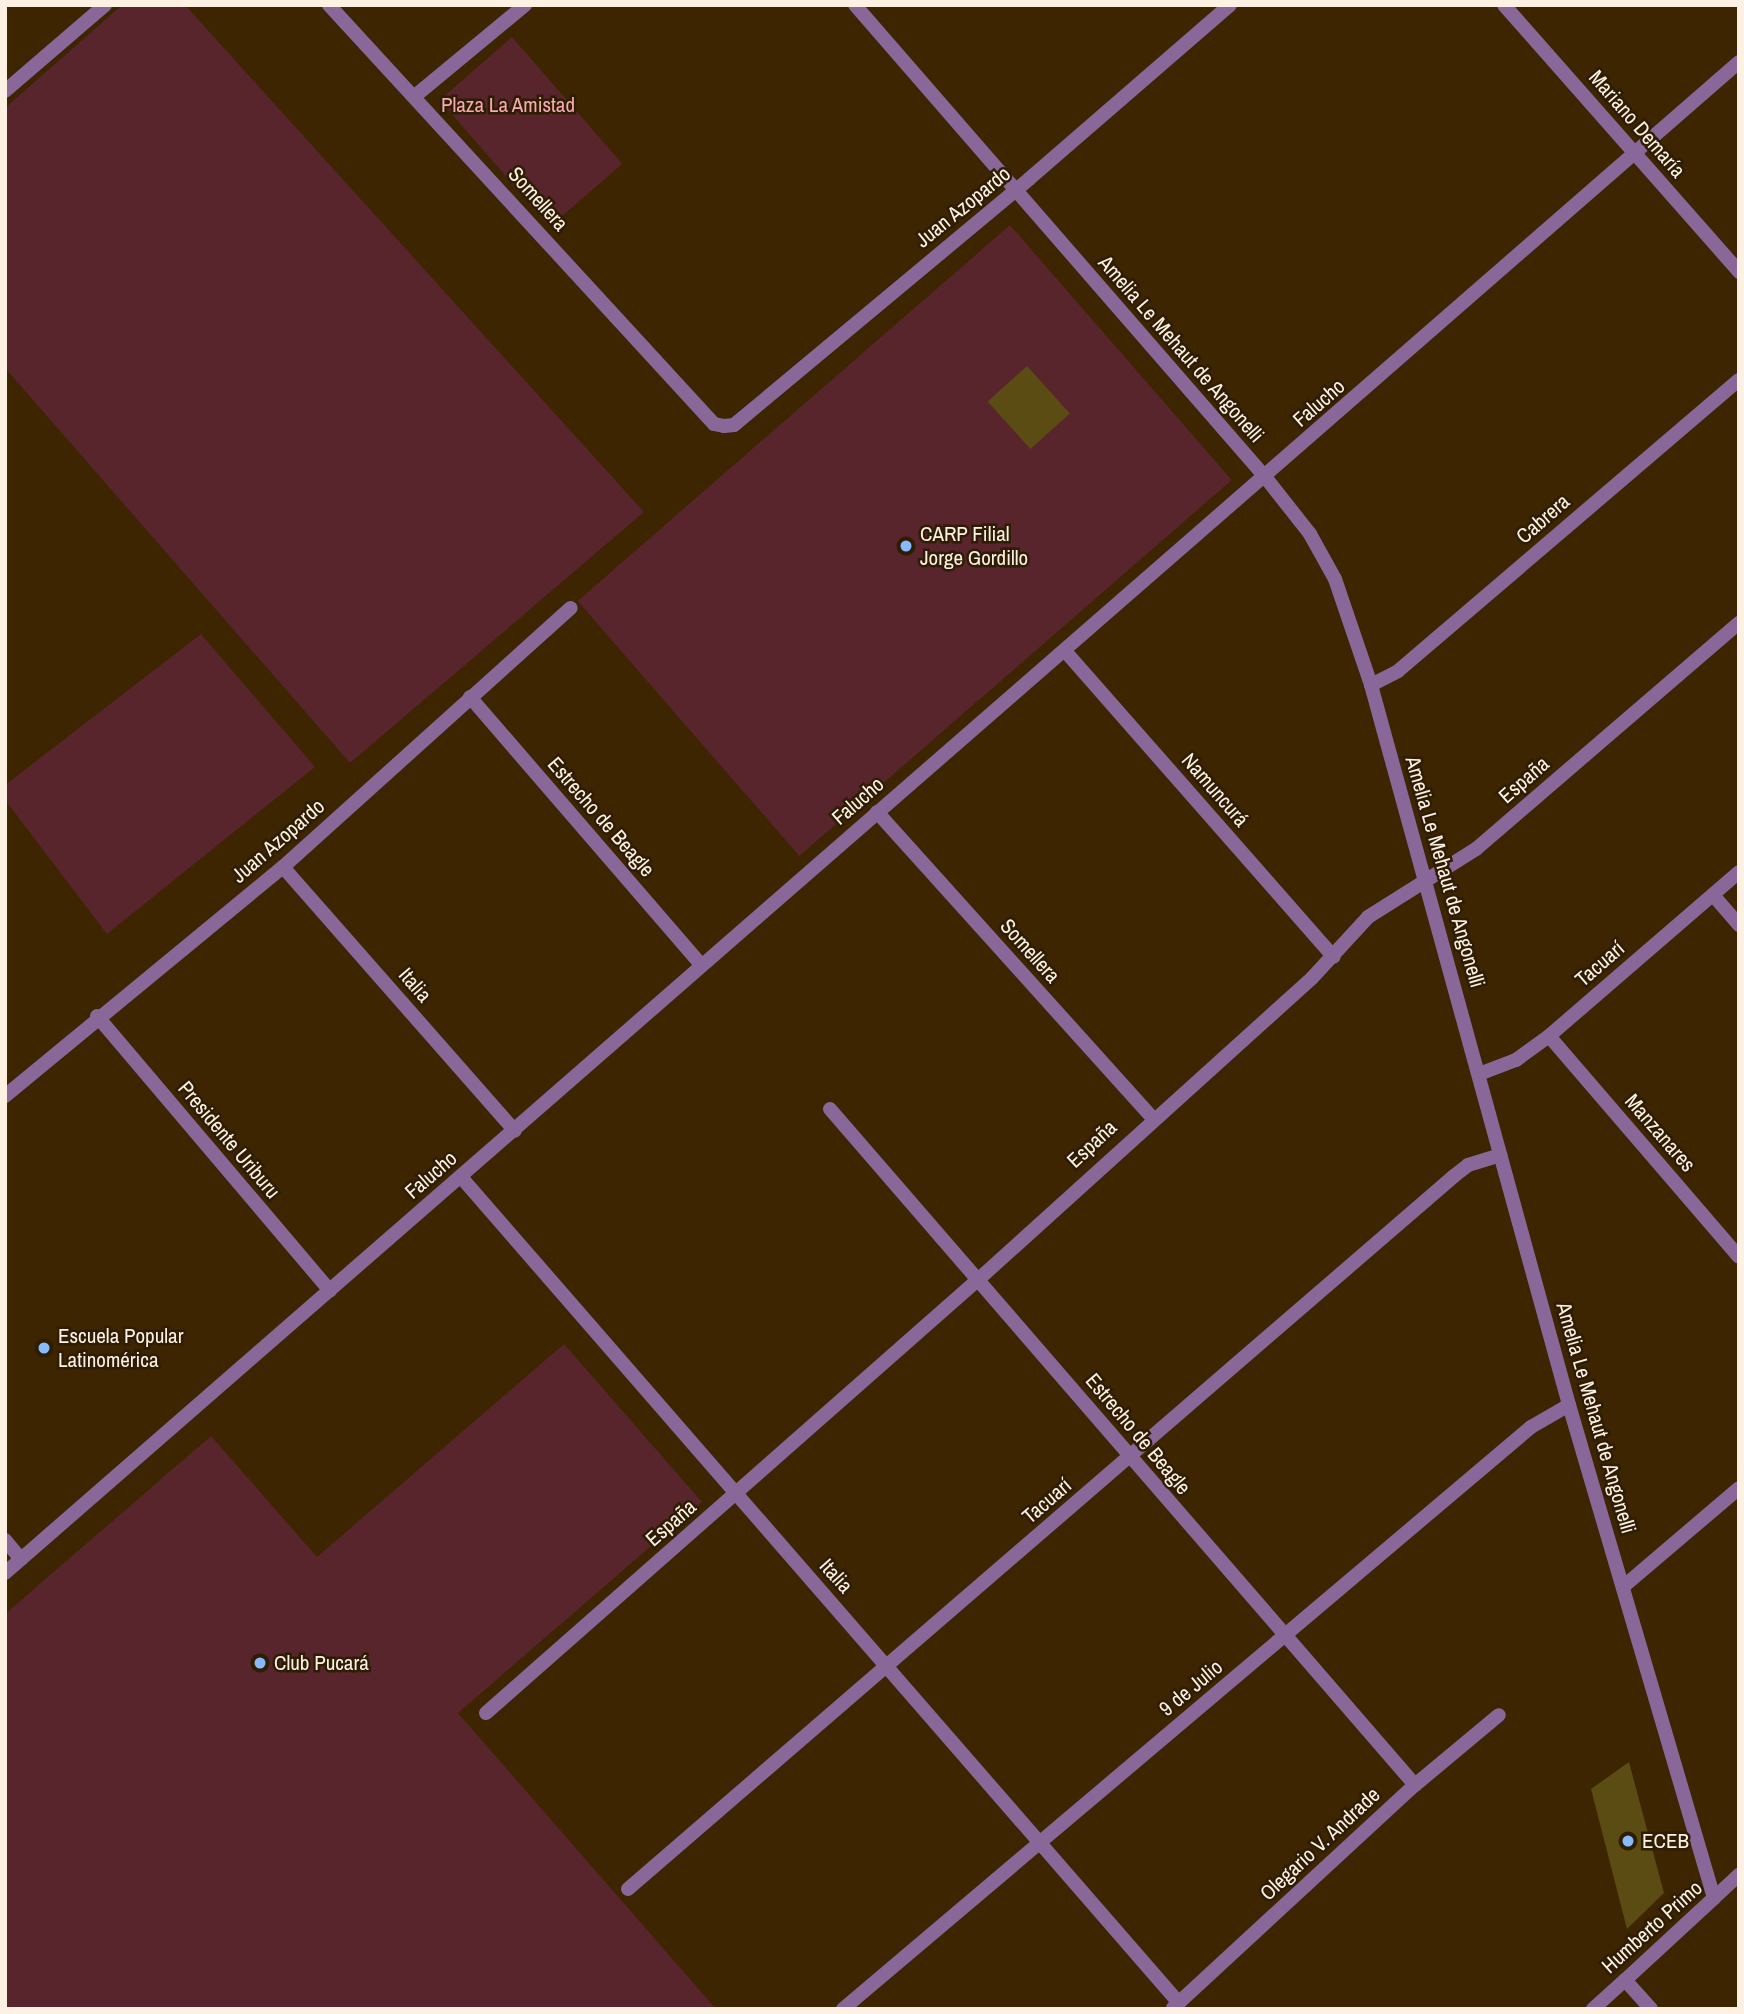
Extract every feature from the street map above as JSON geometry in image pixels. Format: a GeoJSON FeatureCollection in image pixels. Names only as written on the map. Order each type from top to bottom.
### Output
{"type":"FeatureCollection","features":[{"type":"Feature","properties":{"kind":"street"},"geometry":{"type":"LineString","coordinates":[[6,89],[106,5]]}},
{"type":"Feature","properties":{"kind":"street","name":"Somellera"},"geometry":{"type":"LineString","coordinates":[[329,5],[715,424]]}},
{"type":"Feature","properties":{"kind":"street"},"geometry":{"type":"LineString","coordinates":[[415,96],[525,5]]}},
{"type":"Feature","properties":{"kind":"street","name":"Amelia Le Mehaut de Angonelli"},"geometry":{"type":"LineString","coordinates":[[855,5],[1266,478],[1323,553],[1371,685],[1569,1405],[1714,1898]]}},
{"type":"Feature","properties":{"kind":"street","name":"Juan Azopardo"},"geometry":{"type":"LineString","coordinates":[[715,424],[734,425],[1015,191],[1230,5]]}},
{"type":"Feature","properties":{"kind":"street","name":"Mariano Demaría"},"geometry":{"type":"LineString","coordinates":[[1504,5],[1739,272]]}},
{"type":"Feature","properties":{"kind":"street","name":"Falucho"},"geometry":{"type":"LineString","coordinates":[[5,1573],[701,965],[1266,478],[1739,62]]}},
{"type":"Feature","properties":{"kind":"street","name":"Cabrera"},"geometry":{"type":"LineString","coordinates":[[1371,685],[1398,671],[1739,380]]}},
{"type":"Feature","properties":{"kind":"street","name":"Juan Azopardo"},"geometry":{"type":"LineString","coordinates":[[5,1096],[97,1016],[284,867],[571,608]]}},
{"type":"Feature","properties":{"kind":"street","name":"España"},"geometry":{"type":"LineString","coordinates":[[486,1713],[980,1278],[1152,1117],[1334,957],[1368,917],[1476,849],[1739,623]]}},
{"type":"Feature","properties":{"kind":"street","name":"Namuncurá"},"geometry":{"type":"LineString","coordinates":[[1065,651],[1334,957]]}},
{"type":"Feature","properties":{"kind":"street","name":"Estrecho de Beagle"},"geometry":{"type":"LineString","coordinates":[[470,697],[701,965]]}},
{"type":"Feature","properties":{"kind":"street","name":"Somellera"},"geometry":{"type":"LineString","coordinates":[[877,813],[1152,1117]]}},
{"type":"Feature","properties":{"kind":"street","name":"Italia"},"geometry":{"type":"LineString","coordinates":[[284,867],[515,1130]]}},
{"type":"Feature","properties":{"kind":"street","name":"Tacuarí"},"geometry":{"type":"LineString","coordinates":[[1479,1074],[1516,1060],[1549,1036],[1739,872]]}},
{"type":"Feature","properties":{"kind":"street"},"geometry":{"type":"LineString","coordinates":[[1713,895],[1739,925]]}},
{"type":"Feature","properties":{"kind":"street","name":"Presidente Uriburu"},"geometry":{"type":"LineString","coordinates":[[97,1016],[330,1291]]}},
{"type":"Feature","properties":{"kind":"street","name":"Manzanares"},"geometry":{"type":"LineString","coordinates":[[1549,1036],[1739,1257]]}},
{"type":"Feature","properties":{"kind":"street","name":"Estrecho de Beagle"},"geometry":{"type":"LineString","coordinates":[[830,1109],[980,1278],[1284,1638],[1415,1784]]}},
{"type":"Feature","properties":{"kind":"street","name":"Tacuarí"},"geometry":{"type":"LineString","coordinates":[[628,1889],[889,1668],[1454,1176],[1468,1165],[1500,1156]]}},
{"type":"Feature","properties":{"kind":"street","name":"Italia"},"geometry":{"type":"LineString","coordinates":[[461,1177],[1040,1843],[1176,2006]]}},
{"type":"Feature","properties":{"kind":"street","name":"9 de Julio"},"geometry":{"type":"LineString","coordinates":[[843,2009],[1531,1427],[1569,1405]]}},
{"type":"Feature","properties":{"kind":"street"},"geometry":{"type":"LineString","coordinates":[[1624,1586],[1739,1488]]}},
{"type":"Feature","properties":{"kind":"street"},"geometry":{"type":"LineString","coordinates":[[5,1540],[21,1559]]}},
{"type":"Feature","properties":{"kind":"street","name":"Olegario V. Andrade"},"geometry":{"type":"LineString","coordinates":[[1176,2006],[1415,1784],[1499,1715]]}},
{"type":"Feature","properties":{"kind":"street","name":"Humberto Primo"},"geometry":{"type":"LineString","coordinates":[[1593,2009],[1739,1875]]}},
{"type":"Feature","properties":{"kind":"street"},"geometry":{"type":"LineString","coordinates":[[1625,1980],[1651,2009]]}},
{"type":"Feature","properties":{"kind":"green space"},"geometry":{"type":"Polygon","coordinates":[[[122,5],[185,5],[644,512],[350,763],[5,368],[5,108],[122,5]]]}},
{"type":"Feature","properties":{"kind":"green space","name":"Plaza La Amistad"},"geometry":{"type":"Polygon","coordinates":[[[512,37],[622,164],[550,227],[440,100],[512,37]]]}},
{"type":"Feature","properties":{"kind":"green space","name":"CARP Filial Jorge Gordillo"},"geometry":{"type":"Polygon","coordinates":[[[1010,225],[1232,480],[799,856],[578,601],[1010,225]]]}},
{"type":"Feature","properties":{"kind":"green space"},"geometry":{"type":"Polygon","coordinates":[[[201,634],[315,767],[107,934],[5,800],[5,785],[201,634]]]}},
{"type":"Feature","properties":{"kind":"green space","name":"Club Pucará"},"geometry":{"type":"Polygon","coordinates":[[[564,1344],[702,1502],[458,1713],[716,2009],[5,2009],[5,1614],[211,1436],[317,1557],[564,1344]]]}},
{"type":"Feature","properties":{"kind":"building"},"geometry":{"type":"Polygon","coordinates":[[[1027,366],[1070,414],[1030,449],[988,401],[1027,366]]]}},
{"type":"Feature","properties":{"kind":"building","name":"ECEB"},"geometry":{"type":"Polygon","coordinates":[[[1629,1762],[1664,1893],[1627,1929],[1591,1789],[1629,1762]]]}},
{"type":"Feature","properties":{"kind":"place","name":"CARP Filial Jorge Gordillo"},"geometry":{"type":"Point","coordinates":[906,546]}},
{"type":"Feature","properties":{"kind":"place","name":"Escuela Popular Latinomérica"},"geometry":{"type":"Point","coordinates":[44,1348]}},
{"type":"Feature","properties":{"kind":"place","name":"Club Pucará"},"geometry":{"type":"Point","coordinates":[260,1663]}},
{"type":"Feature","properties":{"kind":"place","name":"ECEB"},"geometry":{"type":"Point","coordinates":[1628,1841]}}]}
